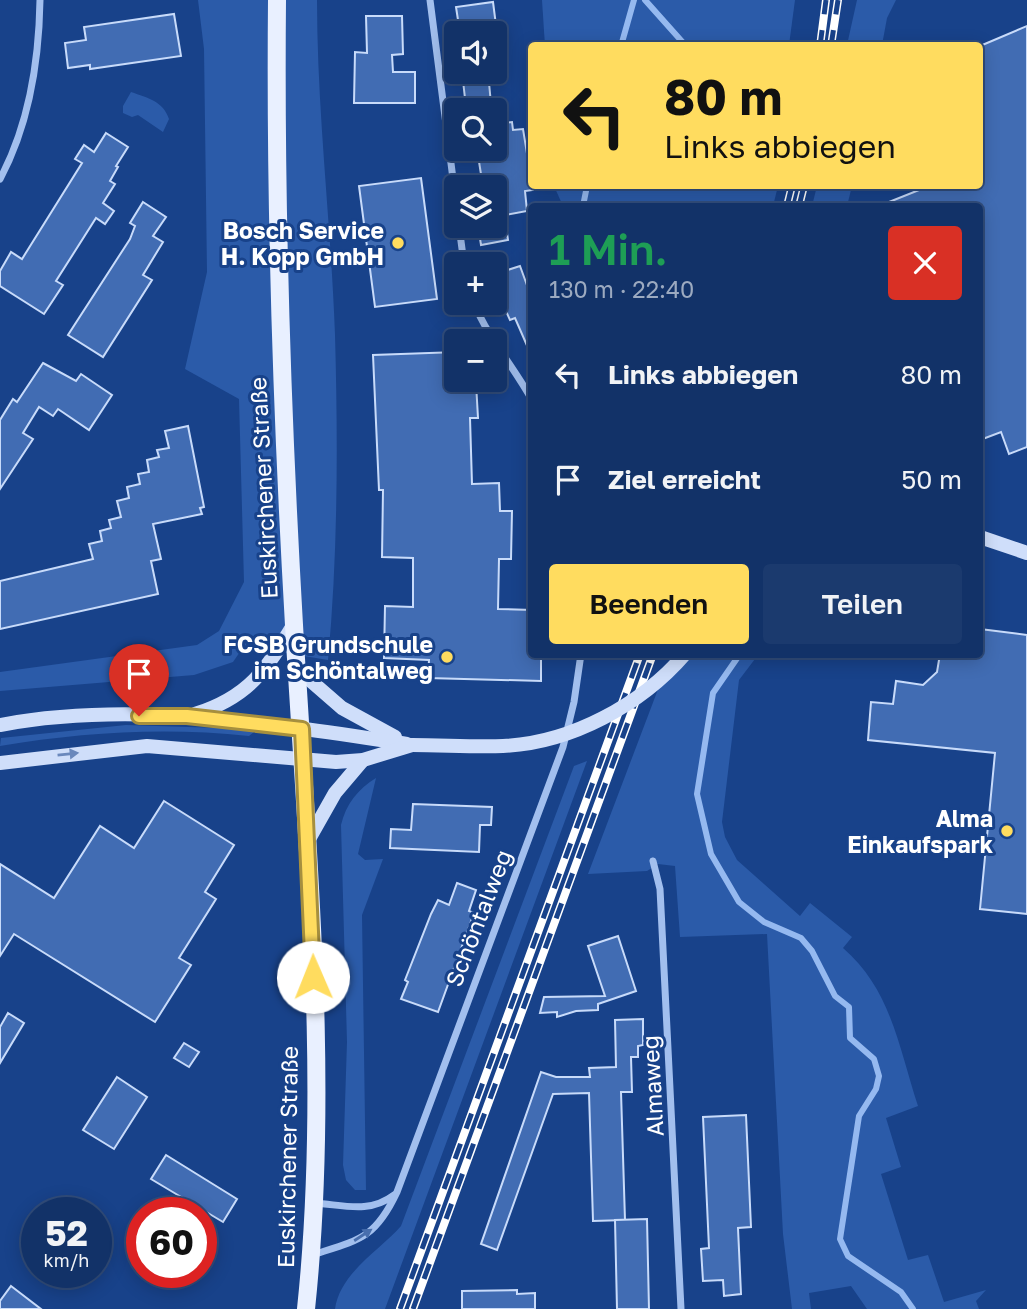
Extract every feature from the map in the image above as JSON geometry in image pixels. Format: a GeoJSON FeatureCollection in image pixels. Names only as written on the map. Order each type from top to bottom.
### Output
{"type":"FeatureCollection","features":[{"type":"Feature","properties":{"kind":"main road","name":"Euskirchener Straße"},"geometry":{"type":"LineString","coordinates":[[277,0],[275,151],[296,668],[309,839],[316,1088],[314,1203],[306,1309]]}},
{"type":"Feature","properties":{"kind":"main road"},"geometry":{"type":"LineString","coordinates":[[983,538],[1027,553]]}},
{"type":"Feature","properties":{"kind":"main road"},"geometry":{"type":"LineString","coordinates":[[187,716],[224,704],[252,685],[294,624]]}},
{"type":"Feature","properties":{"kind":"main road"},"geometry":{"type":"LineString","coordinates":[[0,725],[67,717],[187,716],[412,745],[506,746],[561,737],[629,704],[681,658]]}},
{"type":"Feature","properties":{"kind":"main road"},"geometry":{"type":"LineString","coordinates":[[296,668],[342,708],[373,727],[412,745]]}},
{"type":"Feature","properties":{"kind":"main road"},"geometry":{"type":"LineString","coordinates":[[0,763],[147,746],[336,762],[363,760],[412,745]]}},
{"type":"Feature","properties":{"kind":"main road"},"geometry":{"type":"LineString","coordinates":[[309,839],[335,793],[363,760]]}},
{"type":"Feature","properties":{"kind":"street"},"geometry":{"type":"LineString","coordinates":[[0,179],[11,159],[31,92],[39,40],[40,0]]}},
{"type":"Feature","properties":{"kind":"street"},"geometry":{"type":"LineString","coordinates":[[430,0],[452,175]]}},
{"type":"Feature","properties":{"kind":"street"},"geometry":{"type":"LineString","coordinates":[[479,315],[528,392]]}},
{"type":"Feature","properties":{"kind":"street","name":"Schöntalweg"},"geometry":{"type":"LineString","coordinates":[[310,1255],[360,1240],[384,1219],[397,1192],[563,747],[580,658]]}},
{"type":"Feature","properties":{"kind":"street","name":"Almaweg"},"geometry":{"type":"LineString","coordinates":[[653,861],[660,889],[681,1309]]}},
{"type":"Feature","properties":{"kind":"street"},"geometry":{"type":"LineString","coordinates":[[314,1203],[365,1207],[380,1205],[397,1192]]}},
{"type":"Feature","properties":{"kind":"shaded area"},"geometry":{"type":"Polygon","coordinates":[[[198,0],[317,0],[319,84],[336,375],[335,539],[328,660],[244,646],[233,662],[194,675],[0,691],[0,672],[197,645],[219,631],[244,582],[239,399],[185,369],[207,272],[204,49],[198,0]]]}},
{"type":"Feature","properties":{"kind":"shaded area"},"geometry":{"type":"Polygon","coordinates":[[[542,0],[795,0],[789,42],[545,42],[542,0]]]}},
{"type":"Feature","properties":{"kind":"shaded area"},"geometry":{"type":"Polygon","coordinates":[[[857,0],[896,0],[887,18],[883,42],[848,42],[857,0]]]}},
{"type":"Feature","properties":{"kind":"shaded area"},"geometry":{"type":"Polygon","coordinates":[[[131,92],[154,101],[163,108],[169,119],[163,132],[138,115],[132,117],[123,113],[123,106],[131,92]]]}},
{"type":"Feature","properties":{"kind":"shaded area"},"geometry":{"type":"Polygon","coordinates":[[[555,189],[777,189],[774,203],[562,203],[555,189]]]}},
{"type":"Feature","properties":{"kind":"shaded area"},"geometry":{"type":"Polygon","coordinates":[[[816,189],[851,189],[848,203],[813,203],[816,189]]]}},
{"type":"Feature","properties":{"kind":"shaded area"},"geometry":{"type":"Polygon","coordinates":[[[670,658],[756,658],[739,680],[722,822],[725,837],[737,860],[800,916],[810,903],[852,937],[843,948],[859,964],[883,1001],[899,1041],[918,1106],[886,1118],[901,1167],[881,1174],[908,1260],[928,1255],[944,1302],[986,1290],[976,1301],[979,1309],[867,1309],[851,1286],[809,1293],[811,1309],[792,1309],[783,1234],[767,934],[680,937],[675,866],[658,864],[647,871],[588,874],[670,658]]]}},
{"type":"Feature","properties":{"kind":"shaded area"},"geometry":{"type":"Polygon","coordinates":[[[126,725],[251,729],[254,732],[249,736],[124,732],[0,746],[1,738],[126,725]]]}},
{"type":"Feature","properties":{"kind":"shaded area"},"geometry":{"type":"Polygon","coordinates":[[[587,761],[385,1309],[335,1309],[344,1284],[401,1226],[574,766],[587,761]]]}},
{"type":"Feature","properties":{"kind":"shaded area"},"geometry":{"type":"Polygon","coordinates":[[[376,778],[358,854],[365,860],[383,859],[362,915],[366,1190],[355,1190],[346,1180],[343,1165],[347,1042],[341,825],[354,798],[376,778]]]}},
{"type":"Feature","properties":{"kind":"building"},"geometry":{"type":"Polygon","coordinates":[[[493,2],[495,21],[458,21],[456,7],[493,2]]]}},
{"type":"Feature","properties":{"kind":"building"},"geometry":{"type":"Polygon","coordinates":[[[174,14],[181,56],[90,69],[90,65],[68,68],[65,43],[86,40],[84,27],[174,14]]]}},
{"type":"Feature","properties":{"kind":"building"},"geometry":{"type":"Polygon","coordinates":[[[366,16],[402,16],[403,54],[392,55],[393,72],[415,72],[415,103],[354,103],[355,52],[367,53],[366,16]]]}},
{"type":"Feature","properties":{"kind":"building"},"geometry":{"type":"Polygon","coordinates":[[[1027,26],[1027,447],[1009,454],[1001,432],[983,439],[983,203],[886,203],[922,189],[983,189],[983,45],[1027,26]]]}},
{"type":"Feature","properties":{"kind":"building"},"geometry":{"type":"Polygon","coordinates":[[[463,84],[489,84],[490,98],[465,98],[463,84]]]}},
{"type":"Feature","properties":{"kind":"building"},"geometry":{"type":"Polygon","coordinates":[[[512,122],[513,130],[523,129],[528,160],[528,189],[533,190],[525,191],[527,211],[507,215],[507,175],[481,175],[479,161],[507,161],[507,123],[512,122]]]}},
{"type":"Feature","properties":{"kind":"building"},"geometry":{"type":"Polygon","coordinates":[[[106,133],[128,147],[110,181],[115,184],[103,203],[114,211],[105,224],[96,218],[56,281],[63,285],[44,314],[0,286],[0,271],[11,252],[22,259],[82,163],[75,159],[84,145],[94,152],[106,133]]]}},
{"type":"Feature","properties":{"kind":"building","name":"Bosch Service H. Kopp GmbH"},"geometry":{"type":"Polygon","coordinates":[[[421,178],[437,299],[375,307],[359,186],[421,178]]]}},
{"type":"Feature","properties":{"kind":"building"},"geometry":{"type":"Polygon","coordinates":[[[143,202],[166,217],[153,236],[163,242],[143,275],[152,280],[103,357],[68,335],[130,239],[135,226],[130,223],[143,202]]]}},
{"type":"Feature","properties":{"kind":"building"},"geometry":{"type":"Polygon","coordinates":[[[507,233],[508,240],[481,245],[480,238],[507,238],[507,233]]]}},
{"type":"Feature","properties":{"kind":"building"},"geometry":{"type":"Polygon","coordinates":[[[520,266],[528,288],[528,348],[515,318],[510,320],[507,313],[507,270],[520,266]]]}},
{"type":"Feature","properties":{"kind":"building"},"geometry":{"type":"Polygon","coordinates":[[[444,352],[444,392],[477,392],[478,418],[470,418],[472,484],[499,483],[500,511],[512,511],[511,559],[499,559],[498,609],[528,610],[528,658],[541,658],[541,681],[428,678],[429,660],[384,658],[385,606],[413,607],[413,558],[382,557],[383,490],[379,490],[373,355],[444,352]]]}},
{"type":"Feature","properties":{"kind":"building"},"geometry":{"type":"Polygon","coordinates":[[[43,363],[76,381],[81,374],[112,395],[89,430],[58,409],[53,416],[39,407],[23,433],[33,439],[0,489],[0,420],[13,399],[17,402],[43,363]]]}},
{"type":"Feature","properties":{"kind":"building"},"geometry":{"type":"Polygon","coordinates":[[[188,426],[204,507],[200,508],[202,514],[153,524],[161,559],[151,561],[158,594],[0,629],[0,581],[93,559],[89,544],[102,541],[100,531],[111,528],[109,520],[121,517],[117,501],[129,498],[127,487],[140,484],[138,474],[149,472],[147,460],[159,457],[157,450],[169,448],[165,431],[188,426]]]}},
{"type":"Feature","properties":{"kind":"building"},"geometry":{"type":"Polygon","coordinates":[[[983,629],[1027,635],[1027,914],[980,909],[995,753],[868,740],[871,702],[893,704],[896,681],[923,685],[937,672],[939,658],[983,658],[983,629]]]}},
{"type":"Feature","properties":{"kind":"building"},"geometry":{"type":"Polygon","coordinates":[[[164,801],[234,845],[205,892],[216,899],[179,958],[191,965],[155,1022],[14,934],[0,956],[0,864],[54,898],[100,826],[134,848],[164,801]]]}},
{"type":"Feature","properties":{"kind":"building"},"geometry":{"type":"Polygon","coordinates":[[[413,804],[492,807],[491,825],[480,825],[479,852],[390,848],[391,829],[411,830],[413,804]]]}},
{"type":"Feature","properties":{"kind":"building"},"geometry":{"type":"Polygon","coordinates":[[[457,883],[476,890],[469,911],[474,913],[438,1012],[401,999],[408,982],[405,980],[431,914],[438,900],[449,905],[457,883]]]}},
{"type":"Feature","properties":{"kind":"building"},"geometry":{"type":"Polygon","coordinates":[[[618,936],[636,991],[598,1004],[598,1010],[576,1011],[557,1017],[557,1012],[540,1013],[544,997],[605,996],[588,946],[618,936]]]}},
{"type":"Feature","properties":{"kind":"building"},"geometry":{"type":"Polygon","coordinates":[[[8,1013],[24,1023],[0,1063],[0,1027],[8,1013]]]}},
{"type":"Feature","properties":{"kind":"building"},"geometry":{"type":"Polygon","coordinates":[[[643,1019],[643,1045],[638,1046],[638,1057],[631,1057],[632,1092],[621,1092],[625,1220],[593,1221],[589,1093],[553,1094],[497,1250],[481,1244],[541,1072],[556,1077],[590,1077],[589,1068],[616,1067],[615,1020],[643,1019]]]}},
{"type":"Feature","properties":{"kind":"building"},"geometry":{"type":"Polygon","coordinates":[[[184,1043],[199,1052],[189,1067],[174,1058],[184,1043]]]}},
{"type":"Feature","properties":{"kind":"building"},"geometry":{"type":"Polygon","coordinates":[[[117,1077],[147,1097],[114,1149],[83,1130],[117,1077]]]}},
{"type":"Feature","properties":{"kind":"building"},"geometry":{"type":"Polygon","coordinates":[[[746,1115],[751,1227],[738,1228],[741,1294],[724,1296],[723,1280],[703,1281],[701,1249],[709,1248],[703,1117],[746,1115]]]}},
{"type":"Feature","properties":{"kind":"building"},"geometry":{"type":"Polygon","coordinates":[[[166,1155],[237,1199],[223,1222],[217,1218],[217,1197],[181,1197],[151,1179],[166,1155]]]}},
{"type":"Feature","properties":{"kind":"building"},"geometry":{"type":"Polygon","coordinates":[[[647,1219],[649,1309],[617,1309],[615,1220],[647,1219]]]}},
{"type":"Feature","properties":{"kind":"building"},"geometry":{"type":"Polygon","coordinates":[[[11,1286],[41,1309],[0,1309],[0,1301],[11,1286]]]}},
{"type":"Feature","properties":{"kind":"building"},"geometry":{"type":"Polygon","coordinates":[[[517,1290],[517,1294],[535,1293],[535,1309],[462,1309],[462,1291],[517,1290]]]}},
{"type":"Feature","properties":{"kind":"waterway"},"geometry":{"type":"LineString","coordinates":[[622,42],[634,0]]}},
{"type":"Feature","properties":{"kind":"waterway"},"geometry":{"type":"LineString","coordinates":[[645,0],[682,42]]}},
{"type":"Feature","properties":{"kind":"waterway"},"geometry":{"type":"LineString","coordinates":[[584,203],[586,189]]}},
{"type":"Feature","properties":{"kind":"waterway"},"geometry":{"type":"LineString","coordinates":[[737,658],[713,693],[697,794],[711,854],[739,902],[764,922],[801,938],[812,951],[835,996],[849,1007],[850,1038],[874,1059],[879,1076],[876,1089],[859,1116],[840,1239],[848,1256],[901,1292],[913,1309]]}},
{"type":"Feature","properties":{"kind":"railway"},"geometry":{"type":"LineString","coordinates":[[821,42],[826,0]]}},
{"type":"Feature","properties":{"kind":"railway"},"geometry":{"type":"LineString","coordinates":[[832,42],[838,0]]}},
{"type":"Feature","properties":{"kind":"railway"},"geometry":{"type":"LineString","coordinates":[[788,203],[791,189]]}},
{"type":"Feature","properties":{"kind":"railway"},"geometry":{"type":"LineString","coordinates":[[800,203],[803,189]]}},
{"type":"Feature","properties":{"kind":"railway"},"geometry":{"type":"LineString","coordinates":[[400,1309],[639,658]]}},
{"type":"Feature","properties":{"kind":"railway"},"geometry":{"type":"LineString","coordinates":[[413,1309],[652,658]]}},
{"type":"Feature","properties":{"kind":"place","name":"Bosch Service H. Kopp GmbH"},"geometry":{"type":"Point","coordinates":[398,243]}},
{"type":"Feature","properties":{"kind":"place","name":"FCSB Grundschule im Schöntalweg"},"geometry":{"type":"Point","coordinates":[447,657]}},
{"type":"Feature","properties":{"kind":"place","name":"Alma Einkaufspark"},"geometry":{"type":"Point","coordinates":[1007,831]}},
{"type":"Feature","properties":{"kind":"route"},"geometry":{"type":"LineString","coordinates":[[139,716],[187,716],[302,729],[309,839],[313,977]]}}]}
